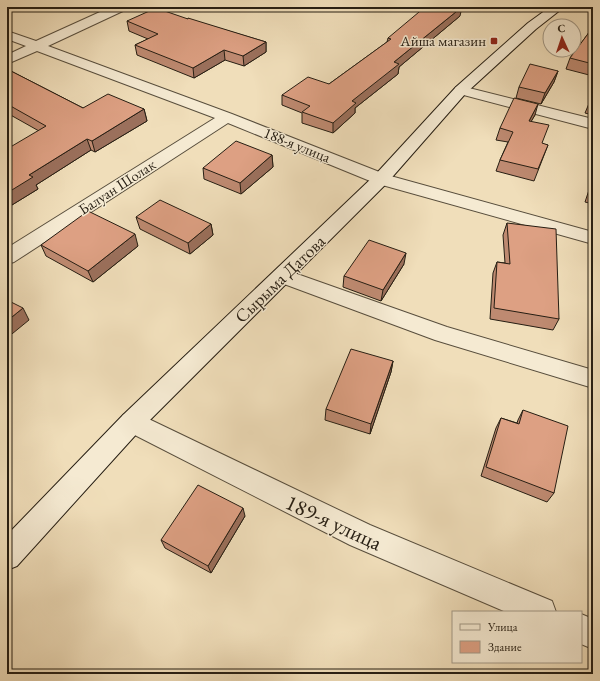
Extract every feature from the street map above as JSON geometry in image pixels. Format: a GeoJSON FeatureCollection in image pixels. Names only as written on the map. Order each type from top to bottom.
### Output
{"type":"FeatureCollection","features":[{"type":"Feature","properties":{"kind":"street"},"geometry":{"type":"LineString","coordinates":[[7,60],[121,7]]}},
{"type":"Feature","properties":{"kind":"street","name":"Сырыма Датова"},"geometry":{"type":"LineString","coordinates":[[7,556],[132,422],[381,179],[461,90],[532,26],[558,7]]}},
{"type":"Feature","properties":{"kind":"street","name":"188-я улица"},"geometry":{"type":"LineString","coordinates":[[7,35],[226,117],[381,179],[593,238]]}},
{"type":"Feature","properties":{"kind":"street"},"geometry":{"type":"LineString","coordinates":[[461,90],[593,124]]}},
{"type":"Feature","properties":{"kind":"street","name":"Балуан Шолак"},"geometry":{"type":"LineString","coordinates":[[7,257],[226,117]]}},
{"type":"Feature","properties":{"kind":"street"},"geometry":{"type":"LineString","coordinates":[[283,276],[443,334],[593,379]]}},
{"type":"Feature","properties":{"kind":"street","name":"189-я улица"},"geometry":{"type":"LineString","coordinates":[[132,422],[360,535],[539,611]]}},
{"type":"Feature","properties":{"kind":"street"},"geometry":{"type":"LineString","coordinates":[[582,629],[593,634]]}},
{"type":"Feature","properties":{"kind":"building"},"geometry":{"type":"Polygon","coordinates":[[[425,7],[462,7],[394,62],[399,64],[352,101],[356,103],[333,123],[302,112],[310,106],[282,95],[308,77],[329,84],[391,39],[388,38],[425,7]]]}},
{"type":"Feature","properties":{"kind":"building"},"geometry":{"type":"Polygon","coordinates":[[[156,8],[266,42],[243,56],[224,50],[193,68],[135,45],[158,34],[127,21],[156,8]]]}},
{"type":"Feature","properties":{"kind":"building"},"geometry":{"type":"Polygon","coordinates":[[[593,27],[593,64],[570,58],[582,58],[582,42],[593,27]]]}},
{"type":"Feature","properties":{"kind":"building"},"geometry":{"type":"Polygon","coordinates":[[[530,64],[558,71],[545,93],[519,87],[530,64]]]}},
{"type":"Feature","properties":{"kind":"building"},"geometry":{"type":"Polygon","coordinates":[[[7,69],[83,108],[108,94],[144,109],[92,141],[87,139],[29,175],[33,177],[7,193],[7,149],[46,126],[7,104],[7,69]]]}},
{"type":"Feature","properties":{"kind":"building"},"geometry":{"type":"Polygon","coordinates":[[[593,94],[593,103],[590,102],[593,94]]]}},
{"type":"Feature","properties":{"kind":"building"},"geometry":{"type":"Polygon","coordinates":[[[514,98],[538,104],[529,121],[549,125],[542,143],[548,145],[538,169],[500,160],[513,132],[500,128],[514,98]]]}},
{"type":"Feature","properties":{"kind":"building"},"geometry":{"type":"Polygon","coordinates":[[[236,141],[272,155],[240,183],[203,168],[236,141]]]}},
{"type":"Feature","properties":{"kind":"building"},"geometry":{"type":"Polygon","coordinates":[[[160,200],[211,224],[188,243],[136,217],[160,200]]]}},
{"type":"Feature","properties":{"kind":"building"},"geometry":{"type":"Polygon","coordinates":[[[88,211],[135,234],[88,271],[41,245],[88,211]]]}},
{"type":"Feature","properties":{"kind":"building"},"geometry":{"type":"Polygon","coordinates":[[[507,223],[556,229],[559,319],[494,308],[497,262],[510,264],[507,223]]]}},
{"type":"Feature","properties":{"kind":"building"},"geometry":{"type":"Polygon","coordinates":[[[369,240],[406,253],[383,290],[344,276],[369,240]]]}},
{"type":"Feature","properties":{"kind":"building"},"geometry":{"type":"Polygon","coordinates":[[[7,300],[23,308],[7,321],[7,300]]]}},
{"type":"Feature","properties":{"kind":"building"},"geometry":{"type":"Polygon","coordinates":[[[351,349],[393,361],[371,424],[326,409],[351,349]]]}},
{"type":"Feature","properties":{"kind":"building"},"geometry":{"type":"Polygon","coordinates":[[[523,410],[568,426],[554,493],[486,467],[501,418],[519,424],[523,410]]]}},
{"type":"Feature","properties":{"kind":"building"},"geometry":{"type":"Polygon","coordinates":[[[198,485],[243,508],[208,566],[161,540],[198,485]]]}},
{"type":"Feature","properties":{"kind":"place","name":"Айша магазин"},"geometry":{"type":"Point","coordinates":[494,41]}}]}
